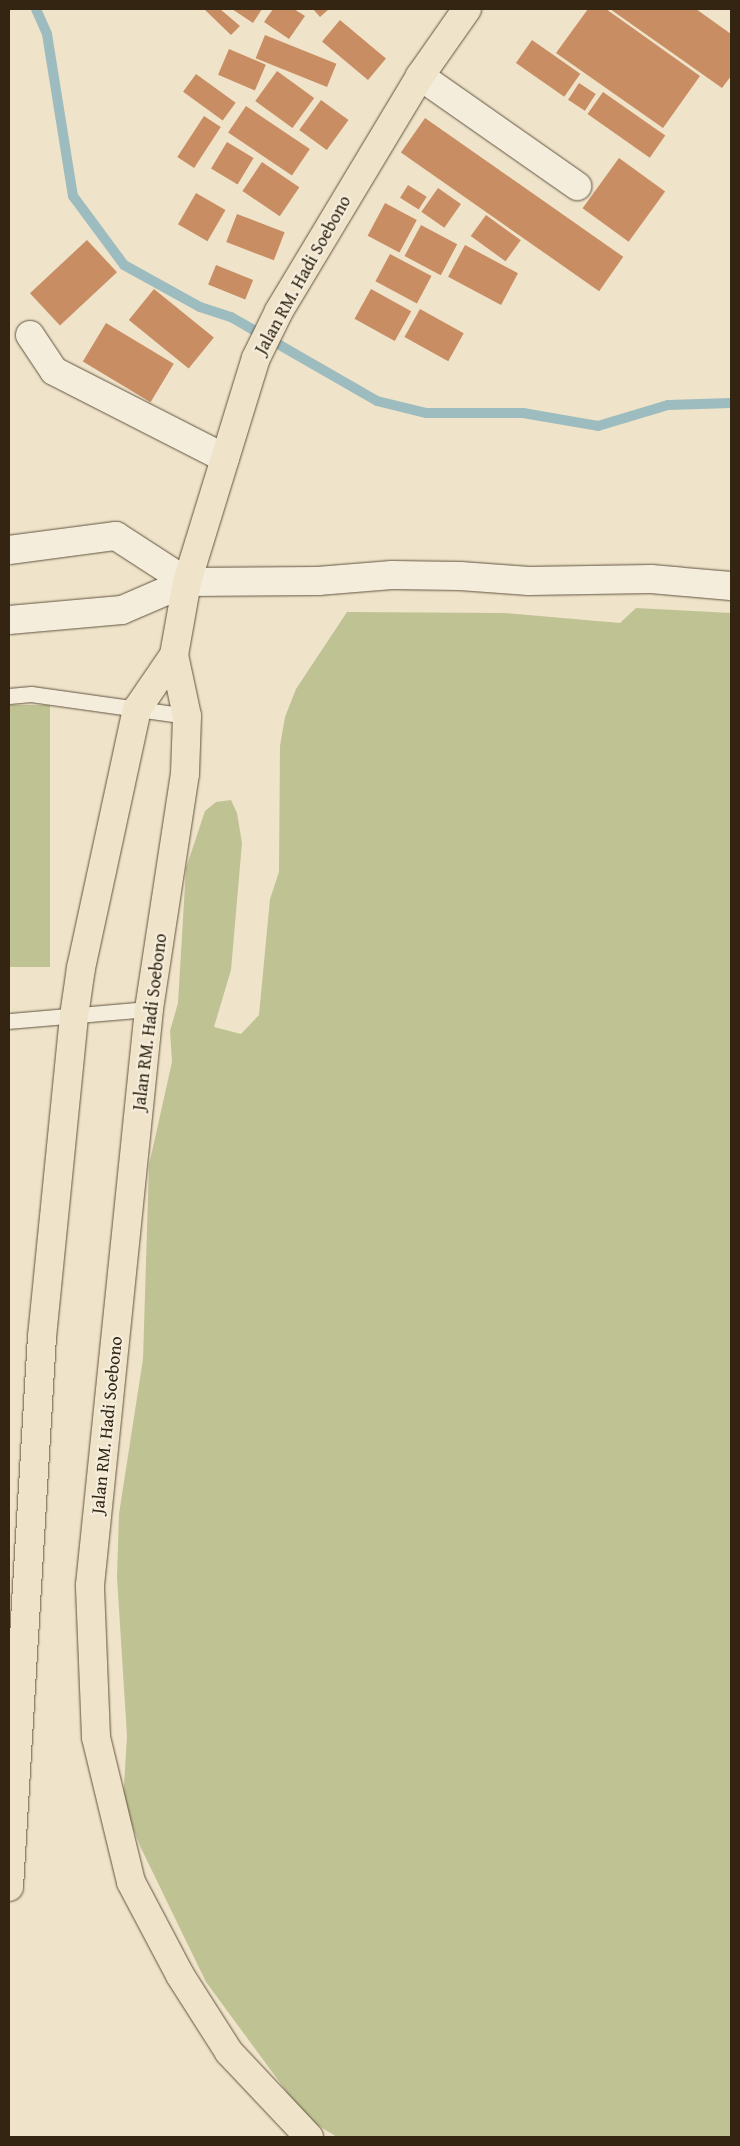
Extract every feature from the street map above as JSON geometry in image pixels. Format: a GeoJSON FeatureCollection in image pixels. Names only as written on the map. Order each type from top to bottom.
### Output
{"type":"FeatureCollection","features":[{"type":"Feature","properties":{"kind":"main road","name":"Jalan RM. Hadi Soebono"},"geometry":{"type":"LineString","coordinates":[[309,2137],[229,2052],[180,1975],[131,1882],[96,1737],[90,1585],[149,1009],[185,774],[187,716],[174,655],[187,582],[256,358],[279,312],[420,76],[468,9]]}},
{"type":"Feature","properties":{"kind":"main road","name":"Jalan RM. Hadi Soebono"},"geometry":{"type":"LineString","coordinates":[[9,1887],[12,1790],[42,1338],[74,1016],[81,968],[137,709],[174,655]]}},
{"type":"Feature","properties":{"kind":"street"},"geometry":{"type":"LineString","coordinates":[[420,76],[577,186]]}},
{"type":"Feature","properties":{"kind":"street"},"geometry":{"type":"LineString","coordinates":[[30,335],[54,371],[225,458]]}},
{"type":"Feature","properties":{"kind":"street"},"geometry":{"type":"LineString","coordinates":[[9,550],[116,536],[187,582]]}},
{"type":"Feature","properties":{"kind":"street"},"geometry":{"type":"LineString","coordinates":[[9,620],[122,610],[187,582],[318,581],[392,575],[450,576],[530,581],[651,579],[731,586]]}},
{"type":"Feature","properties":{"kind":"lane"},"geometry":{"type":"LineString","coordinates":[[9,696],[30,694],[187,716]]}},
{"type":"Feature","properties":{"kind":"lane"},"geometry":{"type":"LineString","coordinates":[[9,1021],[149,1009]]}},
{"type":"Feature","properties":{"kind":"green space"},"geometry":{"type":"Polygon","coordinates":[[[636,608],[731,613],[731,2137],[337,2137],[306,2118],[206,1982],[140,1846],[123,1802],[127,1736],[117,1577],[119,1514],[143,1359],[149,1165],[172,1062],[170,1031],[178,1003],[186,868],[205,811],[216,802],[231,800],[237,813],[242,843],[231,970],[214,1027],[241,1034],[259,1015],[270,899],[279,872],[280,746],[285,717],[296,689],[347,612],[504,613],[620,623],[636,608]]]}},
{"type":"Feature","properties":{"kind":"green space"},"geometry":{"type":"Polygon","coordinates":[[[9,705],[50,705],[50,967],[9,967],[9,705]]]}},
{"type":"Feature","properties":{"kind":"building"},"geometry":{"type":"Polygon","coordinates":[[[204,9],[220,9],[240,26],[231,35],[204,9]]]}},
{"type":"Feature","properties":{"kind":"building"},"geometry":{"type":"Polygon","coordinates":[[[232,9],[262,9],[253,23],[232,9]]]}},
{"type":"Feature","properties":{"kind":"building"},"geometry":{"type":"Polygon","coordinates":[[[273,9],[294,9],[305,16],[289,39],[264,22],[273,9]]]}},
{"type":"Feature","properties":{"kind":"building"},"geometry":{"type":"Polygon","coordinates":[[[313,9],[329,9],[320,17],[313,9]]]}},
{"type":"Feature","properties":{"kind":"building"},"geometry":{"type":"Polygon","coordinates":[[[588,9],[606,9],[700,76],[663,128],[556,53],[588,9]]]}},
{"type":"Feature","properties":{"kind":"building"},"geometry":{"type":"Polygon","coordinates":[[[610,9],[696,9],[731,34],[731,76],[722,88],[610,9]]]}},
{"type":"Feature","properties":{"kind":"building"},"geometry":{"type":"Polygon","coordinates":[[[340,20],[386,59],[368,80],[322,41],[340,20]]]}},
{"type":"Feature","properties":{"kind":"building"},"geometry":{"type":"Polygon","coordinates":[[[265,35],[336,64],[327,87],[256,58],[265,35]]]}},
{"type":"Feature","properties":{"kind":"building"},"geometry":{"type":"Polygon","coordinates":[[[532,40],[580,74],[564,97],[516,63],[532,40]]]}},
{"type":"Feature","properties":{"kind":"building"},"geometry":{"type":"Polygon","coordinates":[[[229,49],[266,65],[255,90],[218,75],[229,49]]]}},
{"type":"Feature","properties":{"kind":"building"},"geometry":{"type":"Polygon","coordinates":[[[277,71],[314,98],[292,128],[255,101],[277,71]]]}},
{"type":"Feature","properties":{"kind":"building"},"geometry":{"type":"Polygon","coordinates":[[[196,74],[236,103],[223,121],[183,92],[196,74]]]}},
{"type":"Feature","properties":{"kind":"building"},"geometry":{"type":"Polygon","coordinates":[[[579,83],[596,94],[585,111],[568,100],[579,83]]]}},
{"type":"Feature","properties":{"kind":"building"},"geometry":{"type":"Polygon","coordinates":[[[603,92],[665,136],[650,158],[588,114],[603,92]]]}},
{"type":"Feature","properties":{"kind":"building"},"geometry":{"type":"Polygon","coordinates":[[[321,100],[349,120],[327,150],[299,130],[321,100]]]}},
{"type":"Feature","properties":{"kind":"building"},"geometry":{"type":"Polygon","coordinates":[[[246,106],[310,149],[292,176],[228,133],[246,106]]]}},
{"type":"Feature","properties":{"kind":"building"},"geometry":{"type":"Polygon","coordinates":[[[204,116],[221,127],[194,168],[177,157],[204,116]]]}},
{"type":"Feature","properties":{"kind":"building"},"geometry":{"type":"Polygon","coordinates":[[[425,118],[623,257],[599,291],[401,152],[425,118]]]}},
{"type":"Feature","properties":{"kind":"building"},"geometry":{"type":"Polygon","coordinates":[[[227,142],[254,158],[238,185],[211,169],[227,142]]]}},
{"type":"Feature","properties":{"kind":"building"},"geometry":{"type":"Polygon","coordinates":[[[619,158],[665,192],[629,242],[583,208],[619,158]]]}},
{"type":"Feature","properties":{"kind":"building"},"geometry":{"type":"Polygon","coordinates":[[[262,162],[299,187],[280,216],[242,191],[262,162]]]}},
{"type":"Feature","properties":{"kind":"building"},"geometry":{"type":"Polygon","coordinates":[[[408,185],[427,197],[419,209],[400,198],[408,185]]]}},
{"type":"Feature","properties":{"kind":"building"},"geometry":{"type":"Polygon","coordinates":[[[438,188],[461,204],[444,228],[421,212],[438,188]]]}},
{"type":"Feature","properties":{"kind":"building"},"geometry":{"type":"Polygon","coordinates":[[[196,193],[225,210],[207,241],[178,224],[196,193]]]}},
{"type":"Feature","properties":{"kind":"building"},"geometry":{"type":"Polygon","coordinates":[[[385,203],[417,220],[399,253],[368,236],[385,203]]]}},
{"type":"Feature","properties":{"kind":"building"},"geometry":{"type":"Polygon","coordinates":[[[237,214],[285,232],[274,260],[226,242],[237,214]]]}},
{"type":"Feature","properties":{"kind":"building"},"geometry":{"type":"Polygon","coordinates":[[[486,215],[521,240],[506,261],[471,236],[486,215]]]}},
{"type":"Feature","properties":{"kind":"building"},"geometry":{"type":"Polygon","coordinates":[[[421,225],[457,244],[441,275],[405,256],[421,225]]]}},
{"type":"Feature","properties":{"kind":"building"},"geometry":{"type":"Polygon","coordinates":[[[87,240],[117,272],[60,325],[30,293],[87,240]]]}},
{"type":"Feature","properties":{"kind":"building"},"geometry":{"type":"Polygon","coordinates":[[[465,245],[518,273],[501,305],[448,277],[465,245]]]}},
{"type":"Feature","properties":{"kind":"building"},"geometry":{"type":"Polygon","coordinates":[[[390,254],[431,276],[417,303],[375,281],[390,254]]]}},
{"type":"Feature","properties":{"kind":"building"},"geometry":{"type":"Polygon","coordinates":[[[216,265],[253,280],[245,299],[208,284],[216,265]]]}},
{"type":"Feature","properties":{"kind":"building"},"geometry":{"type":"Polygon","coordinates":[[[154,289],[214,337],[189,369],[129,320],[154,289]]]}},
{"type":"Feature","properties":{"kind":"building"},"geometry":{"type":"Polygon","coordinates":[[[371,289],[411,311],[395,341],[355,319],[371,289]]]}},
{"type":"Feature","properties":{"kind":"building"},"geometry":{"type":"Polygon","coordinates":[[[420,309],[464,333],[448,361],[404,337],[420,309]]]}},
{"type":"Feature","properties":{"kind":"building"},"geometry":{"type":"Polygon","coordinates":[[[106,323],[174,364],[151,402],[83,362],[106,323]]]}},
{"type":"Feature","properties":{"kind":"waterway"},"geometry":{"type":"LineString","coordinates":[[36,9],[47,34],[73,196],[124,265],[200,307],[231,317],[377,401],[426,413],[523,413],[598,426],[668,405],[731,403]]}}]}
